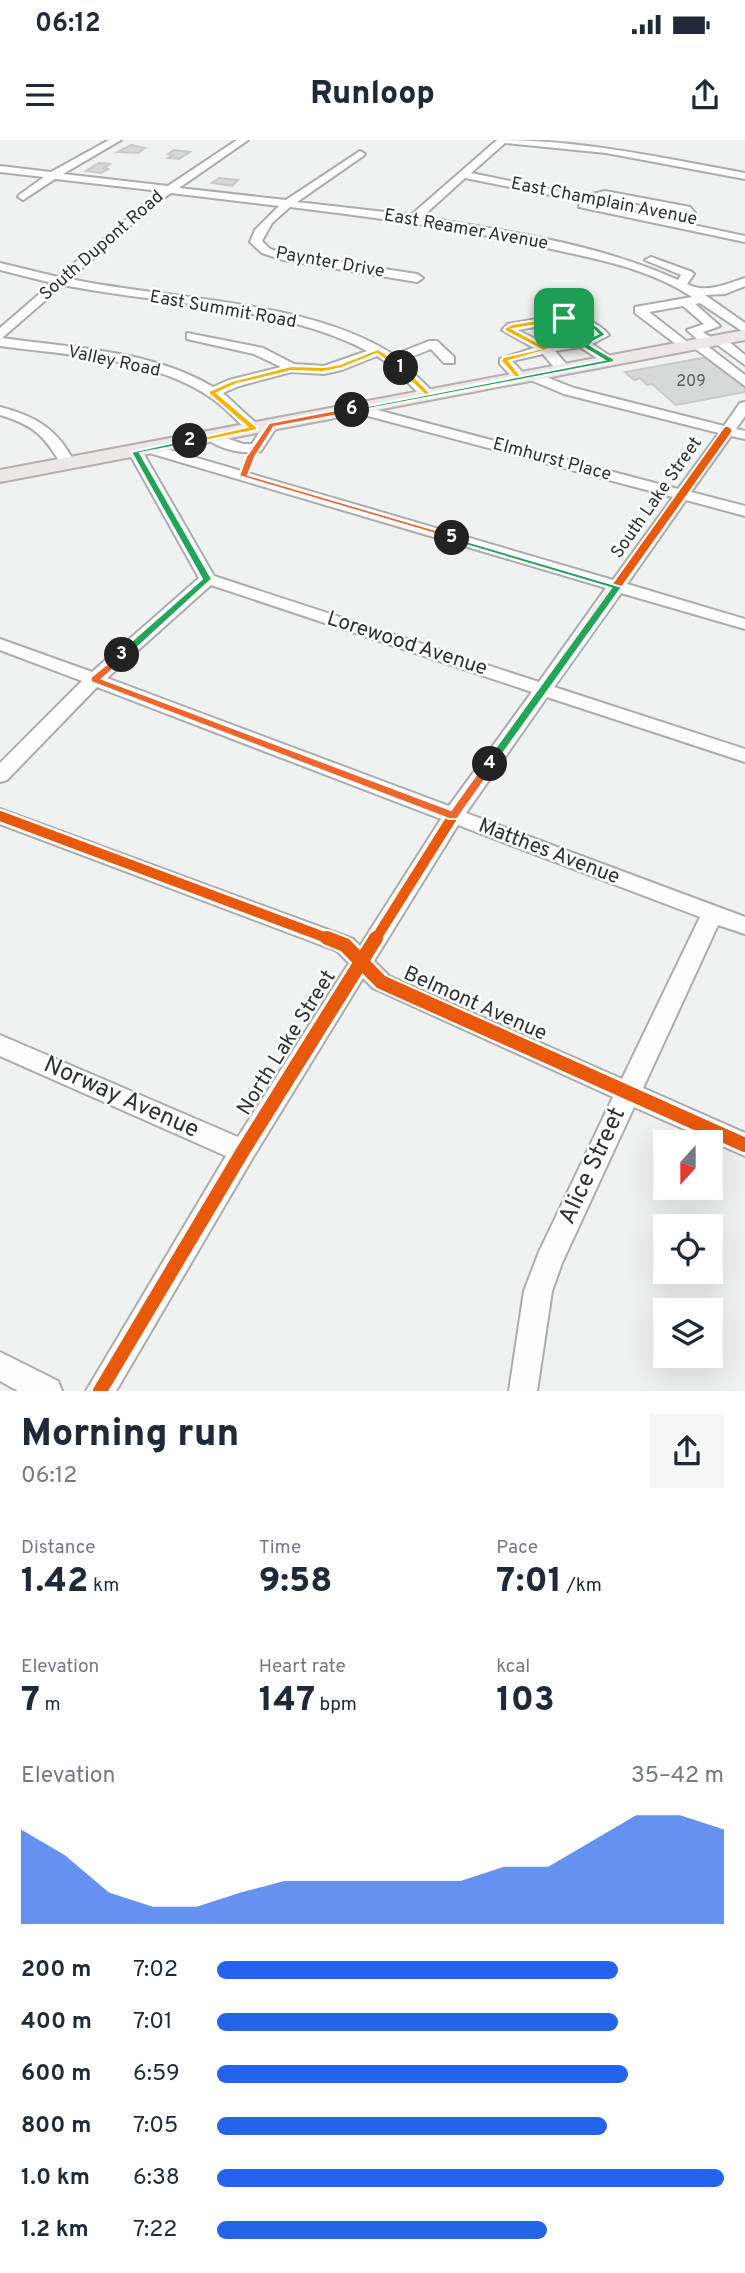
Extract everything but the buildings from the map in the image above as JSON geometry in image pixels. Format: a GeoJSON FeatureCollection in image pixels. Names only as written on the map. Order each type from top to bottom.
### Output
{"type":"FeatureCollection","features":[{"type":"Feature","properties":{"kind":"main road"},"geometry":{"type":"LineString","coordinates":[[0,476],[745,335]]}},
{"type":"Feature","properties":{"kind":"street"},"geometry":{"type":"LineString","coordinates":[[23,197],[55,174],[116,140]]}},
{"type":"Feature","properties":{"kind":"street","name":"South Dupont Road"},"geometry":{"type":"LineString","coordinates":[[0,335],[168,189],[243,140]]}},
{"type":"Feature","properties":{"kind":"street"},"geometry":{"type":"LineString","coordinates":[[413,219],[503,140],[606,150],[745,176]]}},
{"type":"Feature","properties":{"kind":"street"},"geometry":{"type":"LineString","coordinates":[[606,150],[620,140]]}},
{"type":"Feature","properties":{"kind":"street"},"geometry":{"type":"LineString","coordinates":[[287,204],[360,154]]}},
{"type":"Feature","properties":{"kind":"street"},"geometry":{"type":"LineString","coordinates":[[0,169],[168,189]]}},
{"type":"Feature","properties":{"kind":"street","name":"East Champlain Avenue"},"geometry":{"type":"LineString","coordinates":[[464,175],[745,229]]}},
{"type":"Feature","properties":{"kind":"street","name":"East Reamer Avenue"},"geometry":{"type":"LineString","coordinates":[[168,189],[413,219],[536,242]]}},
{"type":"Feature","properties":{"kind":"street"},"geometry":{"type":"LineString","coordinates":[[586,199],[583,205],[586,207],[745,239]]}},
{"type":"Feature","properties":{"kind":"street","name":"Paynter Drive"},"geometry":{"type":"LineString","coordinates":[[287,204],[255,237],[256,242],[266,251],[301,261],[417,278]]}},
{"type":"Feature","properties":{"kind":"street"},"geometry":{"type":"LineString","coordinates":[[680,286],[688,274],[637,255],[554,237],[536,242],[531,249],[534,252],[625,274],[648,271],[680,286],[693,298],[714,326],[693,330],[703,343],[745,382]]}},
{"type":"Feature","properties":{"kind":"street","name":"East Summit Road"},"geometry":{"type":"LineString","coordinates":[[0,266],[62,282],[277,317],[345,337],[392,360],[428,395]]}},
{"type":"Feature","properties":{"kind":"street"},"geometry":{"type":"LineString","coordinates":[[745,282],[724,290],[639,310],[703,343],[745,360]]}},
{"type":"Feature","properties":{"kind":"street"},"geometry":{"type":"LineString","coordinates":[[724,290],[745,300]]}},
{"type":"Feature","properties":{"kind":"street"},"geometry":{"type":"LineString","coordinates":[[693,298],[745,329]]}},
{"type":"Feature","properties":{"kind":"street"},"geometry":{"type":"LineString","coordinates":[[564,370],[547,349],[508,330],[512,327],[573,318],[595,327],[603,335],[582,344],[547,349],[505,361],[527,377],[569,391],[745,435]]}},
{"type":"Feature","properties":{"kind":"street"},"geometry":{"type":"LineString","coordinates":[[191,336],[270,356],[286,362],[291,368]]}},
{"type":"Feature","properties":{"kind":"street","name":"Valley Road"},"geometry":{"type":"LineString","coordinates":[[0,342],[141,366],[178,376],[212,393],[263,427]]}},
{"type":"Feature","properties":{"kind":"street"},"geometry":{"type":"LineString","coordinates":[[392,360],[433,344],[449,360]]}},
{"type":"Feature","properties":{"kind":"street"},"geometry":{"type":"LineString","coordinates":[[582,344],[611,361]]}},
{"type":"Feature","properties":{"kind":"street"},"geometry":{"type":"LineString","coordinates":[[212,393],[234,383],[291,368],[324,370],[342,366],[378,351]]}},
{"type":"Feature","properties":{"kind":"street"},"geometry":{"type":"LineString","coordinates":[[412,351],[425,364]]}},
{"type":"Feature","properties":{"kind":"street","name":"South Lake Street"},"geometry":{"type":"LineString","coordinates":[[617,587],[745,406]]}},
{"type":"Feature","properties":{"kind":"street","name":"Elmhurst Place"},"geometry":{"type":"LineString","coordinates":[[358,409],[745,511]]}},
{"type":"Feature","properties":{"kind":"street"},"geometry":{"type":"LineString","coordinates":[[0,411],[48,432],[59,443],[68,464]]}},
{"type":"Feature","properties":{"kind":"street"},"geometry":{"type":"LineString","coordinates":[[243,476],[263,427]]}},
{"type":"Feature","properties":{"kind":"street"},"geometry":{"type":"LineString","coordinates":[[212,437],[253,452]]}},
{"type":"Feature","properties":{"kind":"street"},"geometry":{"type":"LineString","coordinates":[[143,450],[205,465],[745,624]]}},
{"type":"Feature","properties":{"kind":"street"},"geometry":{"type":"LineString","coordinates":[[0,775],[95,680],[208,579],[143,450]]}},
{"type":"Feature","properties":{"kind":"street"},"geometry":{"type":"LineString","coordinates":[[205,465],[217,458],[253,452]]}},
{"type":"Feature","properties":{"kind":"street","name":"Lorewood Avenue"},"geometry":{"type":"LineString","coordinates":[[208,579],[745,756]]}},
{"type":"Feature","properties":{"kind":"street","name":"North Lake Street"},"geometry":{"type":"LineString","coordinates":[[100,1391],[243,1151],[453,816],[617,587]]}},
{"type":"Feature","properties":{"kind":"street","name":"Matthes Avenue"},"geometry":{"type":"LineString","coordinates":[[0,644],[745,926]]}},
{"type":"Feature","properties":{"kind":"street","name":"Belmont Avenue"},"geometry":{"type":"LineString","coordinates":[[0,816],[345,944],[381,982],[745,1145]]}},
{"type":"Feature","properties":{"kind":"street","name":"Alice Street"},"geometry":{"type":"LineString","coordinates":[[523,1391],[538,1291],[549,1261],[712,914]]}},
{"type":"Feature","properties":{"kind":"street","name":"Norway Avenue"},"geometry":{"type":"LineString","coordinates":[[0,1045],[243,1151]]}},
{"type":"Feature","properties":{"kind":"street"},"geometry":{"type":"LineString","coordinates":[[0,1366],[48,1391]]}},
{"type":"Feature","properties":{"kind":"cycle path"},"geometry":{"type":"LineString","coordinates":[[100,1391],[243,1151],[453,816],[727,431]]}},
{"type":"Feature","properties":{"kind":"cycle path"},"geometry":{"type":"LineString","coordinates":[[0,816],[345,945],[381,982],[745,1145]]}},
{"type":"Feature","properties":{"kind":"route"},"geometry":{"type":"LineString","coordinates":[[564,318],[573,318],[595,327],[603,335],[582,344],[611,361],[513,380],[271,425],[260,446],[250,457],[243,476],[617,587],[453,816],[95,680],[208,579],[135,452],[254,429],[212,393],[234,383],[291,368],[324,370],[342,366],[378,351],[396,362],[428,395],[521,378],[506,359],[547,349],[508,330],[564,318]]}}]}
